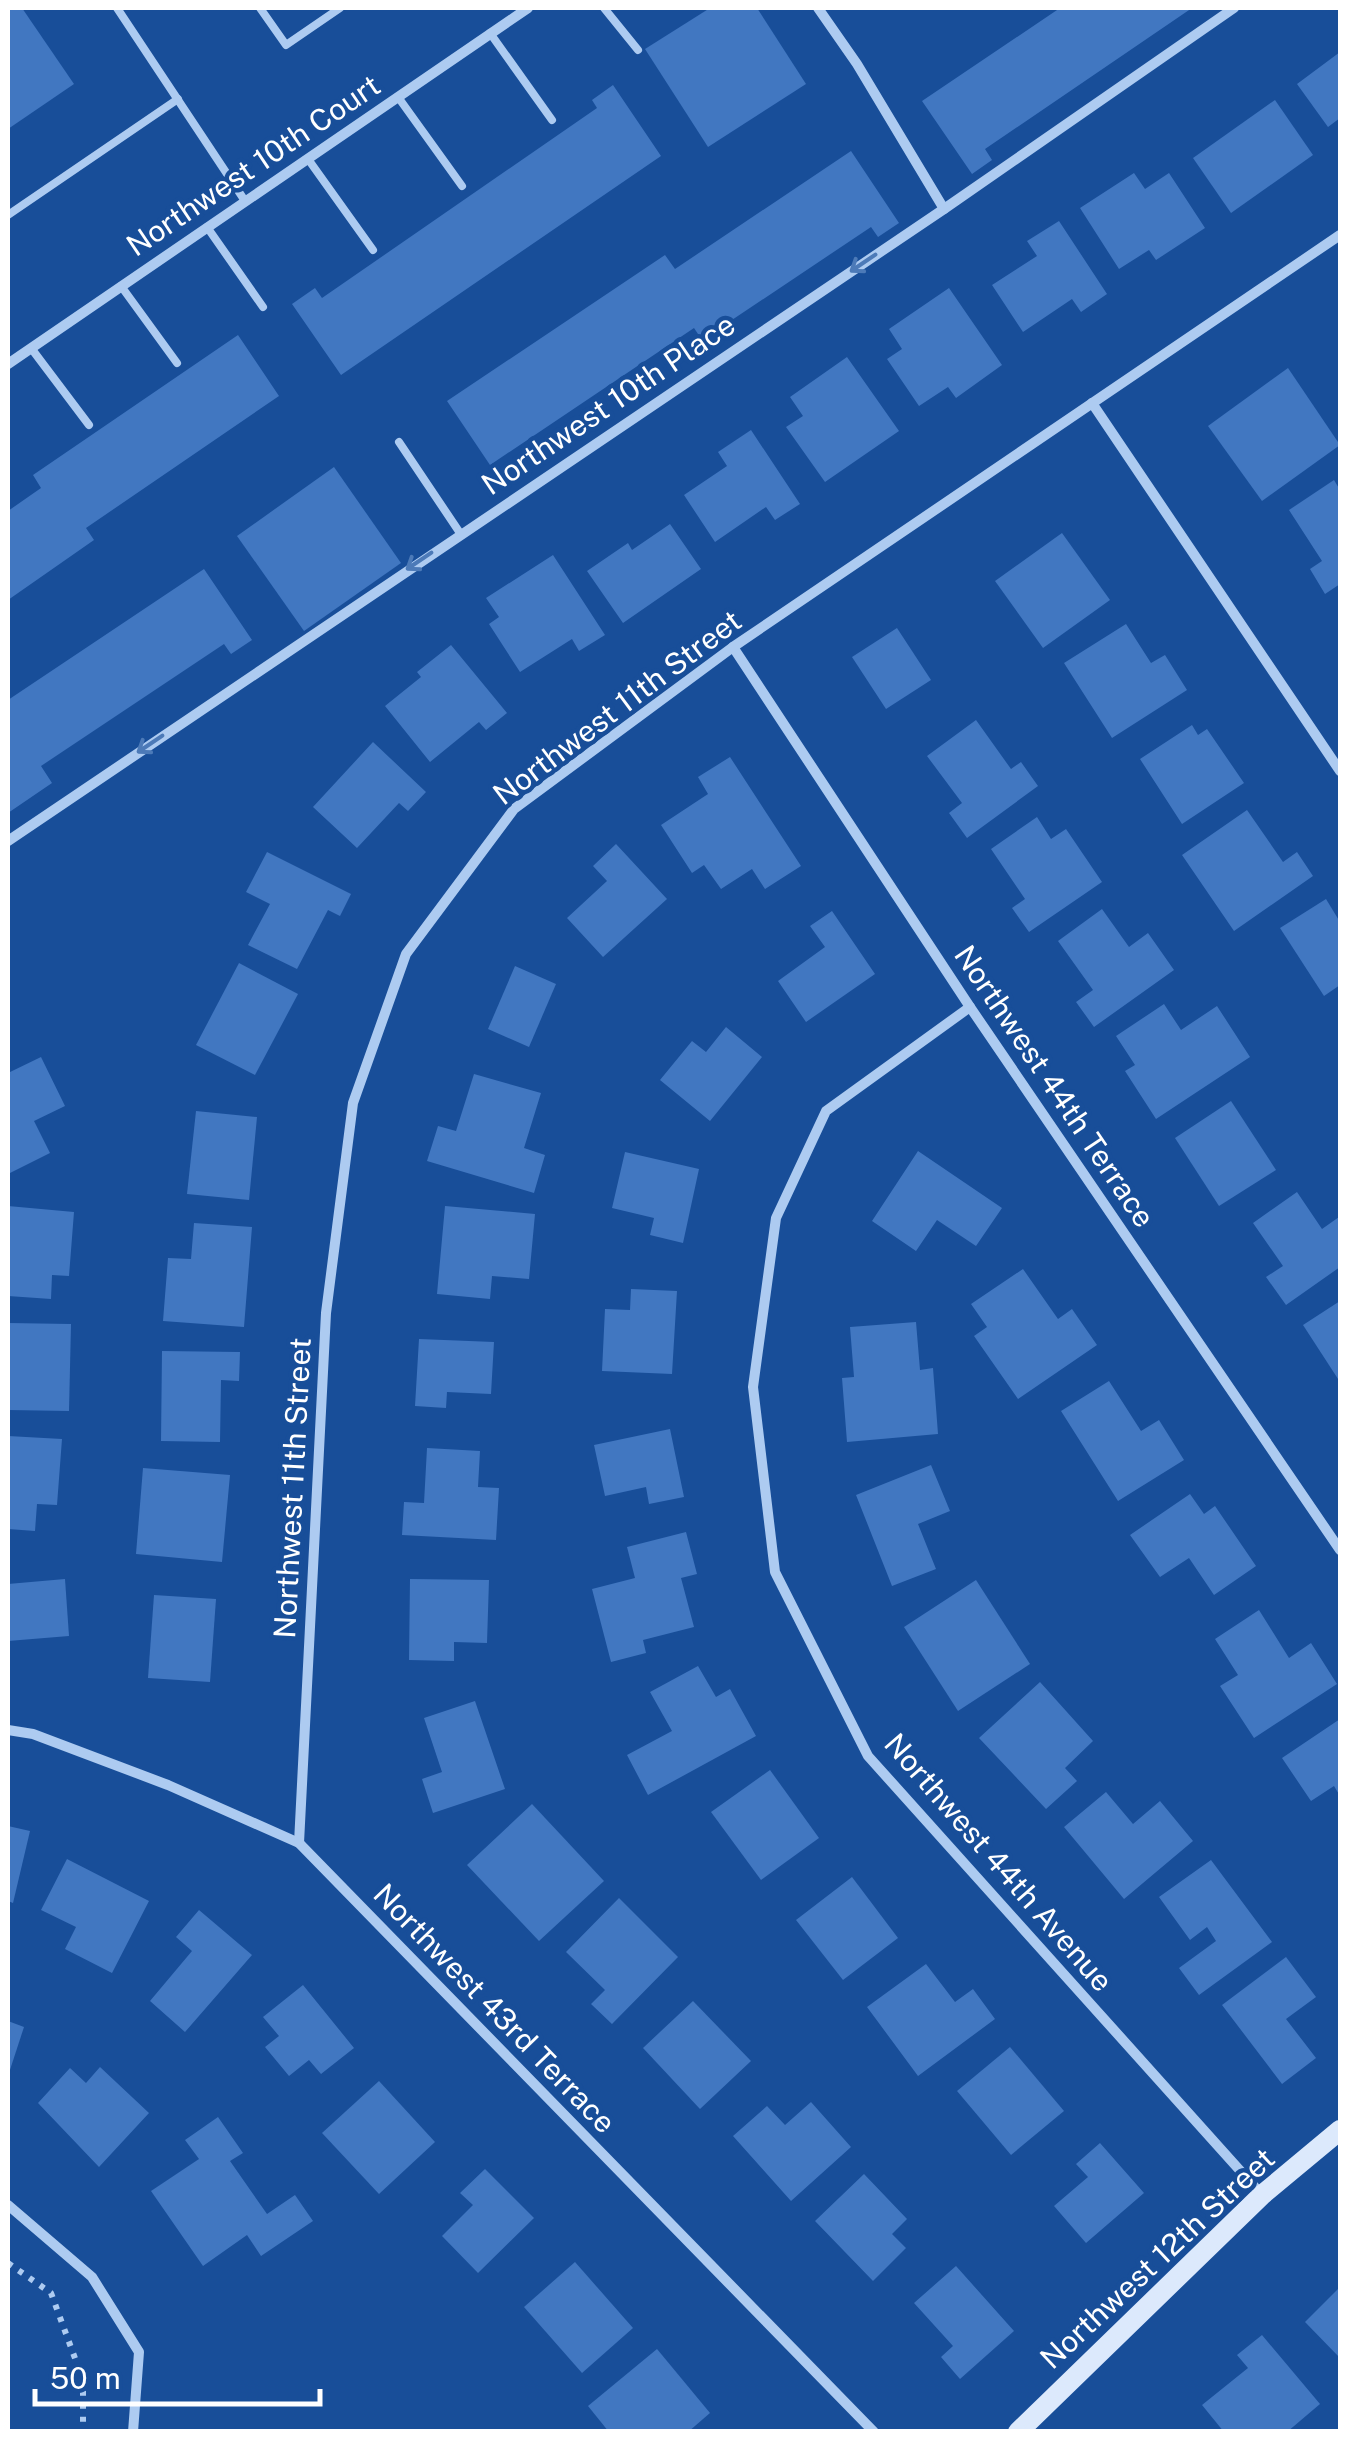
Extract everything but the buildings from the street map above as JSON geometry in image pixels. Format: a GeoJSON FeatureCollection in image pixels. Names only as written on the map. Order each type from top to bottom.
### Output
{"type":"FeatureCollection","features":[{"type":"Feature","properties":{"kind":"street","name":"Northwest 10th Court"},"geometry":{"type":"LineString","coordinates":[[8,364],[528,8]]}},
{"type":"Feature","properties":{"kind":"street"},"geometry":{"type":"LineString","coordinates":[[818,8],[857,64],[944,209]]}},
{"type":"Feature","properties":{"kind":"street","name":"Northwest 10th Place"},"geometry":{"type":"LineString","coordinates":[[8,841],[944,209],[1234,8]]}},
{"type":"Feature","properties":{"kind":"street","name":"Northwest 11th Street"},"geometry":{"type":"LineString","coordinates":[[300,1843],[326,1313],[354,1103],[406,954],[514,810],[733,647],[1340,235]]}},
{"type":"Feature","properties":{"kind":"street"},"geometry":{"type":"LineString","coordinates":[[1092,404],[1340,770]]}},
{"type":"Feature","properties":{"kind":"street","name":"Northwest 44th Terrace"},"geometry":{"type":"LineString","coordinates":[[733,647],[970,1007],[1340,1550]]}},
{"type":"Feature","properties":{"kind":"street","name":"Northwest 44th Avenue"},"geometry":{"type":"LineString","coordinates":[[970,1007],[826,1112],[776,1218],[753,1387],[775,1572],[868,1756],[1262,2196]]}},
{"type":"Feature","properties":{"kind":"street","name":"Northwest 43rd Terrace"},"geometry":{"type":"LineString","coordinates":[[8,1730],[33,1734],[168,1785],[300,1843],[874,2432]]}},
{"type":"Feature","properties":{"kind":"street","name":"Northwest 12th Street"},"geometry":{"type":"LineString","coordinates":[[1018,2432],[1262,2196],[1340,2130]]}},
{"type":"Feature","properties":{"kind":"street"},"geometry":{"type":"LineString","coordinates":[[8,2205],[92,2277],[139,2352],[133,2432]]}},
{"type":"Feature","properties":{"kind":"lane"},"geometry":{"type":"LineString","coordinates":[[117,8],[246,201]]}},
{"type":"Feature","properties":{"kind":"lane"},"geometry":{"type":"LineString","coordinates":[[260,8],[286,45],[340,8]]}},
{"type":"Feature","properties":{"kind":"lane"},"geometry":{"type":"LineString","coordinates":[[604,8],[638,50]]}},
{"type":"Feature","properties":{"kind":"lane"},"geometry":{"type":"LineString","coordinates":[[490,33],[552,120]]}},
{"type":"Feature","properties":{"kind":"lane"},"geometry":{"type":"LineString","coordinates":[[398,97],[462,186]]}},
{"type":"Feature","properties":{"kind":"lane"},"geometry":{"type":"LineString","coordinates":[[8,215],[178,99]]}},
{"type":"Feature","properties":{"kind":"lane"},"geometry":{"type":"LineString","coordinates":[[308,158],[373,250]]}},
{"type":"Feature","properties":{"kind":"lane"},"geometry":{"type":"LineString","coordinates":[[207,227],[262,308]]}},
{"type":"Feature","properties":{"kind":"lane"},"geometry":{"type":"LineString","coordinates":[[121,286],[176,363]]}},
{"type":"Feature","properties":{"kind":"lane"},"geometry":{"type":"LineString","coordinates":[[31,348],[88,425]]}},
{"type":"Feature","properties":{"kind":"lane"},"geometry":{"type":"LineString","coordinates":[[399,442],[460,533]]}},
{"type":"Feature","properties":{"kind":"path"},"geometry":{"type":"LineString","coordinates":[[8,2264],[51,2294],[83,2380],[83,2432]]}}]}
